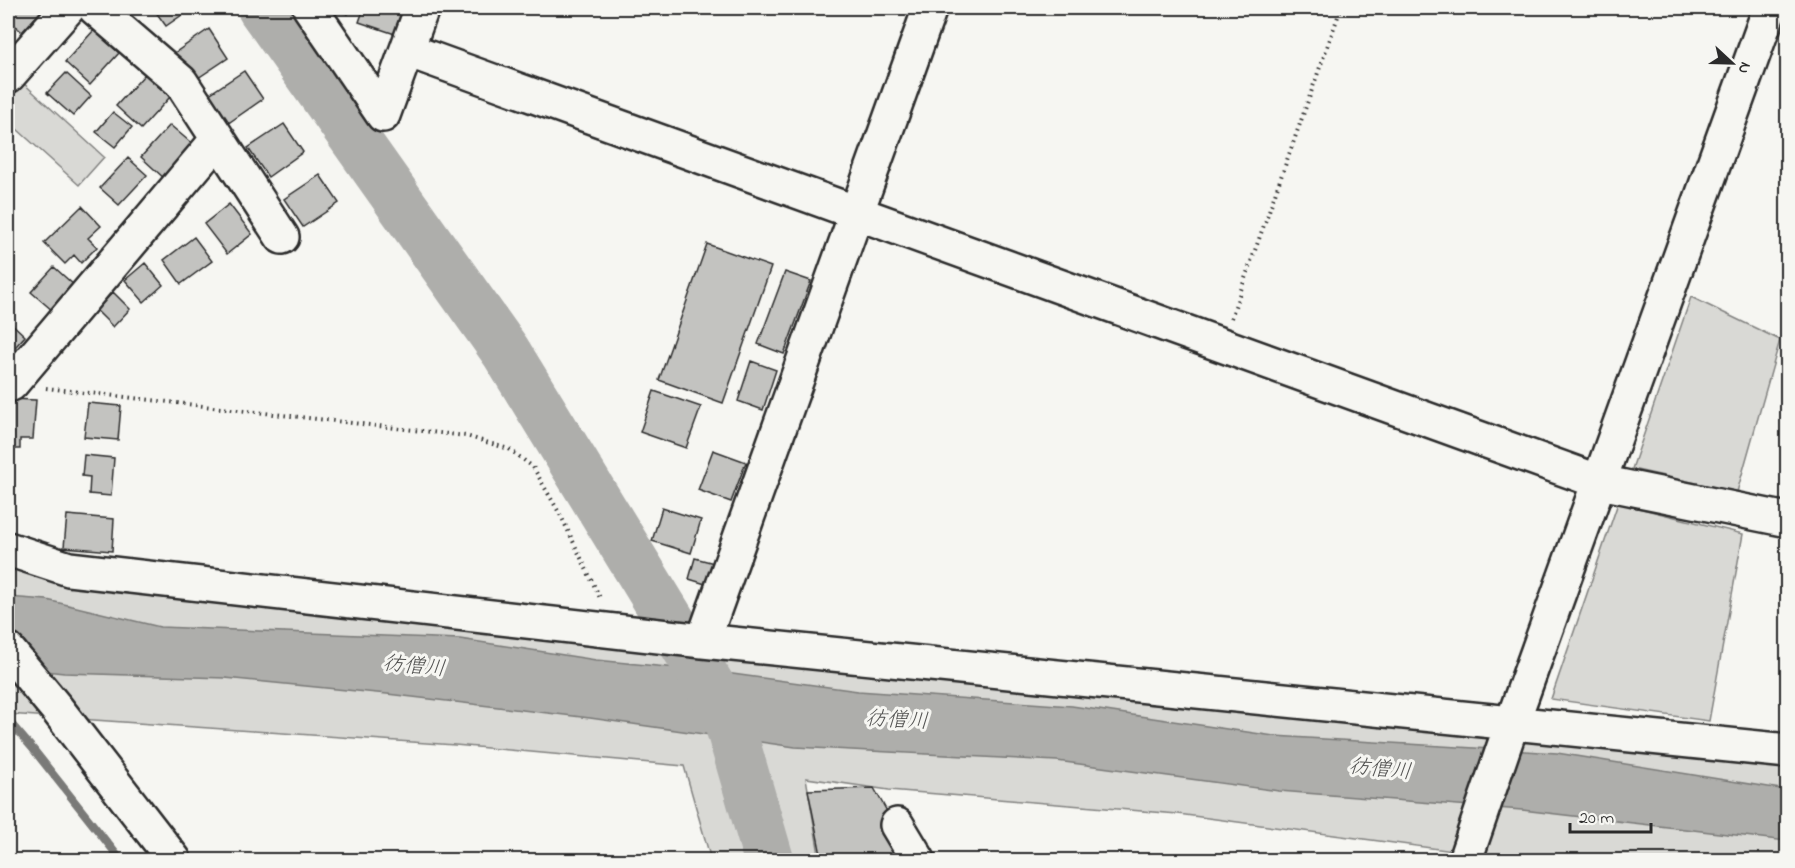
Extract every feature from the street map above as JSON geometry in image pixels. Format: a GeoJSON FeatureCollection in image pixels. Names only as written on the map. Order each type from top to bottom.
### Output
{"type":"FeatureCollection","features":[{"type":"Feature","properties":{"kind":"street"},"geometry":{"type":"LineString","coordinates":[[8,76],[68,8]]}},
{"type":"Feature","properties":{"kind":"street"},"geometry":{"type":"LineString","coordinates":[[95,8],[181,82],[282,237]]}},
{"type":"Feature","properties":{"kind":"street"},"geometry":{"type":"LineString","coordinates":[[310,8],[383,115],[422,8]]}},
{"type":"Feature","properties":{"kind":"street"},"geometry":{"type":"LineString","coordinates":[[703,640],[930,8]]}},
{"type":"Feature","properties":{"kind":"street"},"geometry":{"type":"LineString","coordinates":[[1465,860],[1770,8]]}},
{"type":"Feature","properties":{"kind":"street"},"geometry":{"type":"LineString","coordinates":[[406,50],[1600,482],[1788,520]]}},
{"type":"Feature","properties":{"kind":"street"},"geometry":{"type":"LineString","coordinates":[[9,385],[218,139]]}},
{"type":"Feature","properties":{"kind":"street"},"geometry":{"type":"LineString","coordinates":[[9,544],[69,569],[1510,729],[1788,751]]}},
{"type":"Feature","properties":{"kind":"street"},"geometry":{"type":"LineString","coordinates":[[8,650],[57,709],[174,861]]}},
{"type":"Feature","properties":{"kind":"street"},"geometry":{"type":"LineString","coordinates":[[897,825],[918,861]]}},
{"type":"Feature","properties":{"kind":"path"},"geometry":{"type":"LineString","coordinates":[[1221,345],[1341,8]]}},
{"type":"Feature","properties":{"kind":"path"},"geometry":{"type":"LineString","coordinates":[[9,385],[466,436],[509,449],[533,467],[561,516],[616,630]]}},
{"type":"Feature","properties":{"kind":"shaded area"},"geometry":{"type":"Polygon","coordinates":[[[21,81],[104,157],[79,185],[8,121],[8,96],[21,81]]]}},
{"type":"Feature","properties":{"kind":"shaded area"},"geometry":{"type":"Polygon","coordinates":[[[1691,297],[1780,340],[1737,492],[1632,469],[1691,297]]]}},
{"type":"Feature","properties":{"kind":"shaded area"},"geometry":{"type":"Polygon","coordinates":[[[1618,503],[1743,534],[1709,721],[1551,699],[1618,503]]]}},
{"type":"Feature","properties":{"kind":"shaded area"},"geometry":{"type":"Polygon","coordinates":[[[8,569],[386,604],[1787,751],[1787,860],[1521,860],[1178,814],[889,790],[806,778],[820,860],[711,860],[684,766],[455,745],[8,714],[8,569]]]}},
{"type":"Feature","properties":{"kind":"water","name":"彷僧川"},"geometry":{"type":"Polygon","coordinates":[[[8,597],[47,600],[160,627],[460,639],[596,660],[718,672],[858,691],[1072,706],[1274,736],[1557,753],[1787,790],[1787,841],[1522,810],[1279,791],[1057,761],[795,747],[590,718],[225,678],[64,673],[8,667],[8,597]]]}},
{"type":"Feature","properties":{"kind":"building"},"geometry":{"type":"Polygon","coordinates":[[[8,8],[44,8],[22,32],[8,19],[8,8]]]}},
{"type":"Feature","properties":{"kind":"building"},"geometry":{"type":"Polygon","coordinates":[[[153,8],[192,8],[166,26],[153,8]]]}},
{"type":"Feature","properties":{"kind":"building"},"geometry":{"type":"Polygon","coordinates":[[[329,8],[351,8],[348,14],[329,8]]]}},
{"type":"Feature","properties":{"kind":"building"},"geometry":{"type":"Polygon","coordinates":[[[364,8],[404,8],[395,34],[359,22],[364,8]]]}},
{"type":"Feature","properties":{"kind":"building"},"geometry":{"type":"Polygon","coordinates":[[[209,29],[228,58],[192,82],[173,54],[209,29]]]}},
{"type":"Feature","properties":{"kind":"building"},"geometry":{"type":"Polygon","coordinates":[[[94,30],[119,53],[90,85],[65,62],[94,30]]]}},
{"type":"Feature","properties":{"kind":"building"},"geometry":{"type":"Polygon","coordinates":[[[8,39],[14,45],[8,52],[8,39]]]}},
{"type":"Feature","properties":{"kind":"building"},"geometry":{"type":"Polygon","coordinates":[[[244,71],[263,99],[227,124],[208,95],[244,71]]]}},
{"type":"Feature","properties":{"kind":"building"},"geometry":{"type":"Polygon","coordinates":[[[66,73],[91,96],[73,116],[47,93],[66,73]]]}},
{"type":"Feature","properties":{"kind":"building"},"geometry":{"type":"Polygon","coordinates":[[[145,74],[170,97],[141,129],[116,106],[145,74]]]}},
{"type":"Feature","properties":{"kind":"building"},"geometry":{"type":"Polygon","coordinates":[[[113,112],[132,127],[115,147],[96,132],[113,112]]]}},
{"type":"Feature","properties":{"kind":"building"},"geometry":{"type":"Polygon","coordinates":[[[284,124],[303,152],[268,177],[248,148],[284,124]]]}},
{"type":"Feature","properties":{"kind":"building"},"geometry":{"type":"Polygon","coordinates":[[[170,125],[196,147],[166,180],[141,157],[170,125]]]}},
{"type":"Feature","properties":{"kind":"building"},"geometry":{"type":"Polygon","coordinates":[[[128,158],[147,175],[119,205],[100,188],[128,158]]]}},
{"type":"Feature","properties":{"kind":"building"},"geometry":{"type":"Polygon","coordinates":[[[320,175],[339,203],[303,227],[284,199],[320,175]]]}},
{"type":"Feature","properties":{"kind":"building"},"geometry":{"type":"Polygon","coordinates":[[[229,204],[252,234],[227,254],[204,224],[229,204]]]}},
{"type":"Feature","properties":{"kind":"building"},"geometry":{"type":"Polygon","coordinates":[[[82,206],[101,226],[88,238],[97,247],[81,263],[74,255],[65,264],[44,243],[82,206]]]}},
{"type":"Feature","properties":{"kind":"building"},"geometry":{"type":"Polygon","coordinates":[[[194,237],[212,261],[181,284],[164,260],[194,237]]]}},
{"type":"Feature","properties":{"kind":"building"},"geometry":{"type":"Polygon","coordinates":[[[707,244],[771,267],[723,403],[659,380],[707,244]]]}},
{"type":"Feature","properties":{"kind":"building"},"geometry":{"type":"Polygon","coordinates":[[[145,263],[163,285],[144,302],[125,280],[145,263]]]}},
{"type":"Feature","properties":{"kind":"building"},"geometry":{"type":"Polygon","coordinates":[[[54,267],[75,286],[53,311],[31,292],[54,267]]]}},
{"type":"Feature","properties":{"kind":"building"},"geometry":{"type":"Polygon","coordinates":[[[785,272],[811,281],[784,354],[758,344],[785,272]]]}},
{"type":"Feature","properties":{"kind":"building"},"geometry":{"type":"Polygon","coordinates":[[[113,292],[130,309],[113,327],[96,310],[113,292]]]}},
{"type":"Feature","properties":{"kind":"building"},"geometry":{"type":"Polygon","coordinates":[[[8,320],[25,336],[8,355],[8,320]]]}},
{"type":"Feature","properties":{"kind":"building"},"geometry":{"type":"Polygon","coordinates":[[[751,361],[776,370],[763,410],[738,401],[751,361]]]}},
{"type":"Feature","properties":{"kind":"building"},"geometry":{"type":"Polygon","coordinates":[[[654,391],[701,407],[686,448],[640,432],[654,391]]]}},
{"type":"Feature","properties":{"kind":"building"},"geometry":{"type":"Polygon","coordinates":[[[8,399],[36,400],[33,439],[20,439],[20,449],[8,449],[8,399]]]}},
{"type":"Feature","properties":{"kind":"building"},"geometry":{"type":"Polygon","coordinates":[[[88,403],[121,406],[118,440],[84,437],[88,403]]]}},
{"type":"Feature","properties":{"kind":"building"},"geometry":{"type":"Polygon","coordinates":[[[713,450],[746,462],[731,502],[698,490],[713,450]]]}},
{"type":"Feature","properties":{"kind":"building"},"geometry":{"type":"Polygon","coordinates":[[[84,455],[114,458],[111,496],[89,494],[90,477],[82,476],[84,455]]]}},
{"type":"Feature","properties":{"kind":"building"},"geometry":{"type":"Polygon","coordinates":[[[662,508],[701,520],[691,553],[652,541],[662,508]]]}},
{"type":"Feature","properties":{"kind":"building"},"geometry":{"type":"Polygon","coordinates":[[[67,515],[114,519],[112,551],[64,547],[67,515]]]}},
{"type":"Feature","properties":{"kind":"building"},"geometry":{"type":"Polygon","coordinates":[[[695,558],[718,564],[712,586],[689,579],[695,558]]]}},
{"type":"Feature","properties":{"kind":"building"},"geometry":{"type":"Polygon","coordinates":[[[874,788],[914,860],[822,860],[808,790],[874,788]]]}},
{"type":"Feature","properties":{"kind":"waterway"},"geometry":{"type":"LineString","coordinates":[[262,8],[506,352],[726,712],[769,860]]}},
{"type":"Feature","properties":{"kind":"waterway"},"geometry":{"type":"LineString","coordinates":[[8,720],[121,860]]}}]}
